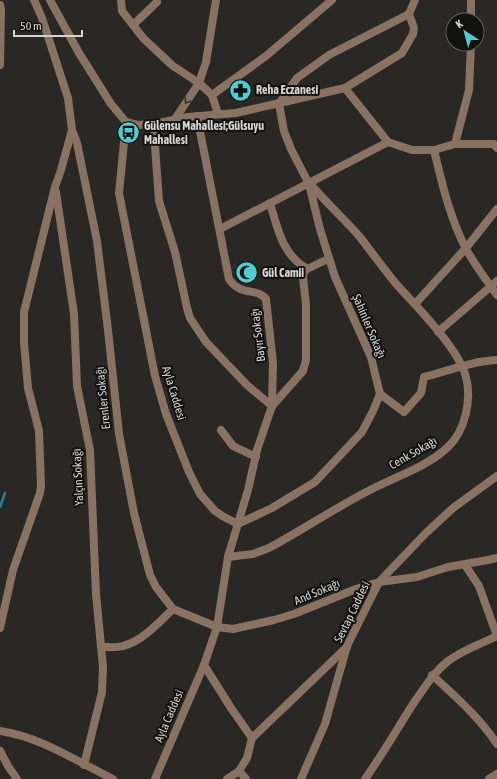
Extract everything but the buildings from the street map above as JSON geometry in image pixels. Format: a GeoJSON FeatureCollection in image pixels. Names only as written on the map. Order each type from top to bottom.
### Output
{"type":"FeatureCollection","features":[{"type":"Feature","properties":{"kind":"street","name":"Erenler Sokağı"},"geometry":{"type":"LineString","coordinates":[[34,0],[42,18],[68,98],[72,130],[77,143],[97,242],[119,434],[134,513],[150,575],[156,587],[173,609]]}},
{"type":"Feature","properties":{"kind":"street"},"geometry":{"type":"LineString","coordinates":[[50,0],[110,104],[126,122],[138,125],[154,124],[197,116],[236,113],[279,104],[321,92],[345,88],[402,53],[413,34],[414,28],[409,14]]}},
{"type":"Feature","properties":{"kind":"street"},"geometry":{"type":"LineString","coordinates":[[121,0],[122,11],[144,39],[173,66],[199,83],[212,95],[218,114]]}},
{"type":"Feature","properties":{"kind":"street"},"geometry":{"type":"LineString","coordinates":[[175,119],[199,83],[206,62],[216,0]]}},
{"type":"Feature","properties":{"kind":"street"},"geometry":{"type":"LineString","coordinates":[[212,95],[266,56],[332,0]]}},
{"type":"Feature","properties":{"kind":"street"},"geometry":{"type":"LineString","coordinates":[[279,104],[298,78],[329,55],[409,14],[415,0]]}},
{"type":"Feature","properties":{"kind":"street"},"geometry":{"type":"LineString","coordinates":[[471,0],[472,12]]}},
{"type":"Feature","properties":{"kind":"street"},"geometry":{"type":"LineString","coordinates":[[133,25],[157,2]]}},
{"type":"Feature","properties":{"kind":"street"},"geometry":{"type":"LineString","coordinates":[[0,5],[0,66]]}},
{"type":"Feature","properties":{"kind":"street"},"geometry":{"type":"LineString","coordinates":[[455,144],[469,90],[471,52]]}},
{"type":"Feature","properties":{"kind":"street"},"geometry":{"type":"LineString","coordinates":[[345,88],[388,142],[412,150],[434,150],[455,144],[496,144]]}},
{"type":"Feature","properties":{"kind":"street","name":"Şahinler Sokağı"},"geometry":{"type":"LineString","coordinates":[[279,104],[284,131],[291,149],[309,184],[328,258],[371,357],[380,394]]}},
{"type":"Feature","properties":{"kind":"street","name":"Bayır Sokağı"},"geometry":{"type":"LineString","coordinates":[[197,116],[229,279],[235,287],[241,290],[260,294],[266,299],[273,363],[272,406],[256,457],[238,524]]}},
{"type":"Feature","properties":{"kind":"street","name":"Ayla Caddesi"},"geometry":{"type":"LineString","coordinates":[[126,122],[119,193],[155,376],[166,414],[189,472],[200,494],[215,511],[238,524],[228,557],[217,627],[204,665],[155,779]]}},
{"type":"Feature","properties":{"kind":"street"},"geometry":{"type":"LineString","coordinates":[[154,124],[159,201],[175,252],[186,308],[190,318],[206,342],[247,384],[272,406],[302,371],[306,360],[306,305],[303,277],[307,269],[328,258]]}},
{"type":"Feature","properties":{"kind":"street","name":"Erenler Sokağı"},"geometry":{"type":"LineString","coordinates":[[0,628],[13,570],[40,493],[41,486],[39,431],[28,388],[24,342],[25,308],[55,187],[72,130]]}},
{"type":"Feature","properties":{"kind":"street"},"geometry":{"type":"LineString","coordinates":[[220,229],[388,142]]}},
{"type":"Feature","properties":{"kind":"street"},"geometry":{"type":"LineString","coordinates":[[434,150],[446,199],[466,248],[476,266],[494,284],[497,295]]}},
{"type":"Feature","properties":{"kind":"street","name":"Cenk Sokağı"},"geometry":{"type":"LineString","coordinates":[[228,557],[253,554],[268,548],[373,488],[426,463],[449,446],[458,435],[464,419],[468,394],[466,376],[449,346],[426,316],[359,237],[309,184]]}},
{"type":"Feature","properties":{"kind":"street","name":"Yalçın Sokağı"},"geometry":{"type":"LineString","coordinates":[[55,187],[74,314],[77,386],[90,450],[96,594],[103,667],[102,692],[84,765]]}},
{"type":"Feature","properties":{"kind":"street"},"geometry":{"type":"LineString","coordinates":[[270,204],[284,247],[298,264],[307,269]]}},
{"type":"Feature","properties":{"kind":"street"},"geometry":{"type":"LineString","coordinates":[[415,304],[466,248],[497,208]]}},
{"type":"Feature","properties":{"kind":"street"},"geometry":{"type":"LineString","coordinates":[[438,332],[494,284]]}},
{"type":"Feature","properties":{"kind":"street"},"geometry":{"type":"LineString","coordinates":[[238,524],[272,508],[315,482],[362,432],[380,394],[404,412],[421,393],[424,377],[472,363],[497,360]]}},
{"type":"Feature","properties":{"kind":"street"},"geometry":{"type":"LineString","coordinates":[[221,430],[234,446],[256,457]]}},
{"type":"Feature","properties":{"kind":"street","name":"Sevtap Caddesi"},"geometry":{"type":"LineString","coordinates":[[301,779],[325,724],[347,646],[379,582],[424,534],[453,508],[497,476]]}},
{"type":"Feature","properties":{"kind":"street","name":"And Sokağı"},"geometry":{"type":"LineString","coordinates":[[217,627],[233,629],[274,620],[301,612],[356,589],[379,582],[417,577],[448,567],[497,558]]}},
{"type":"Feature","properties":{"kind":"street"},"geometry":{"type":"LineString","coordinates":[[366,779],[432,675],[466,650],[497,636],[478,586],[466,564]]}},
{"type":"Feature","properties":{"kind":"street"},"geometry":{"type":"LineString","coordinates":[[101,647],[123,646],[130,644],[147,633],[173,609],[217,627]]}},
{"type":"Feature","properties":{"kind":"street"},"geometry":{"type":"LineString","coordinates":[[227,779],[238,772],[247,758],[252,738],[347,646]]}},
{"type":"Feature","properties":{"kind":"street"},"geometry":{"type":"LineString","coordinates":[[204,665],[252,738]]}},
{"type":"Feature","properties":{"kind":"street"},"geometry":{"type":"LineString","coordinates":[[432,675],[466,706],[486,727],[497,744]]}},
{"type":"Feature","properties":{"kind":"street"},"geometry":{"type":"LineString","coordinates":[[0,731],[25,737],[52,747],[113,779]]}},
{"type":"Feature","properties":{"kind":"street"},"geometry":{"type":"LineString","coordinates":[[0,751],[17,779]]}},
{"type":"Feature","properties":{"kind":"street"},"geometry":{"type":"LineString","coordinates":[[238,772],[246,779]]}},
{"type":"Feature","properties":{"kind":"street"},"geometry":{"type":"LineString","coordinates":[[489,779],[497,774]]}},
{"type":"Feature","properties":{"kind":"street"},"geometry":{"type":"LineString","coordinates":[[496,779],[497,774]]}},
{"type":"Feature","properties":{"kind":"waterway"},"geometry":{"type":"LineString","coordinates":[[0,507],[5,493]]}},
{"type":"Feature","properties":{"kind":"place","name":"Reha Eczanesi"},"geometry":{"type":"Point","coordinates":[241,90]}},
{"type":"Feature","properties":{"kind":"place","name":"Gülensu Mahallesi;Gülsuyu Mahallesi"},"geometry":{"type":"Point","coordinates":[128,133]}},
{"type":"Feature","properties":{"kind":"place","name":"Gül Camii"},"geometry":{"type":"Point","coordinates":[246,273]}}]}
